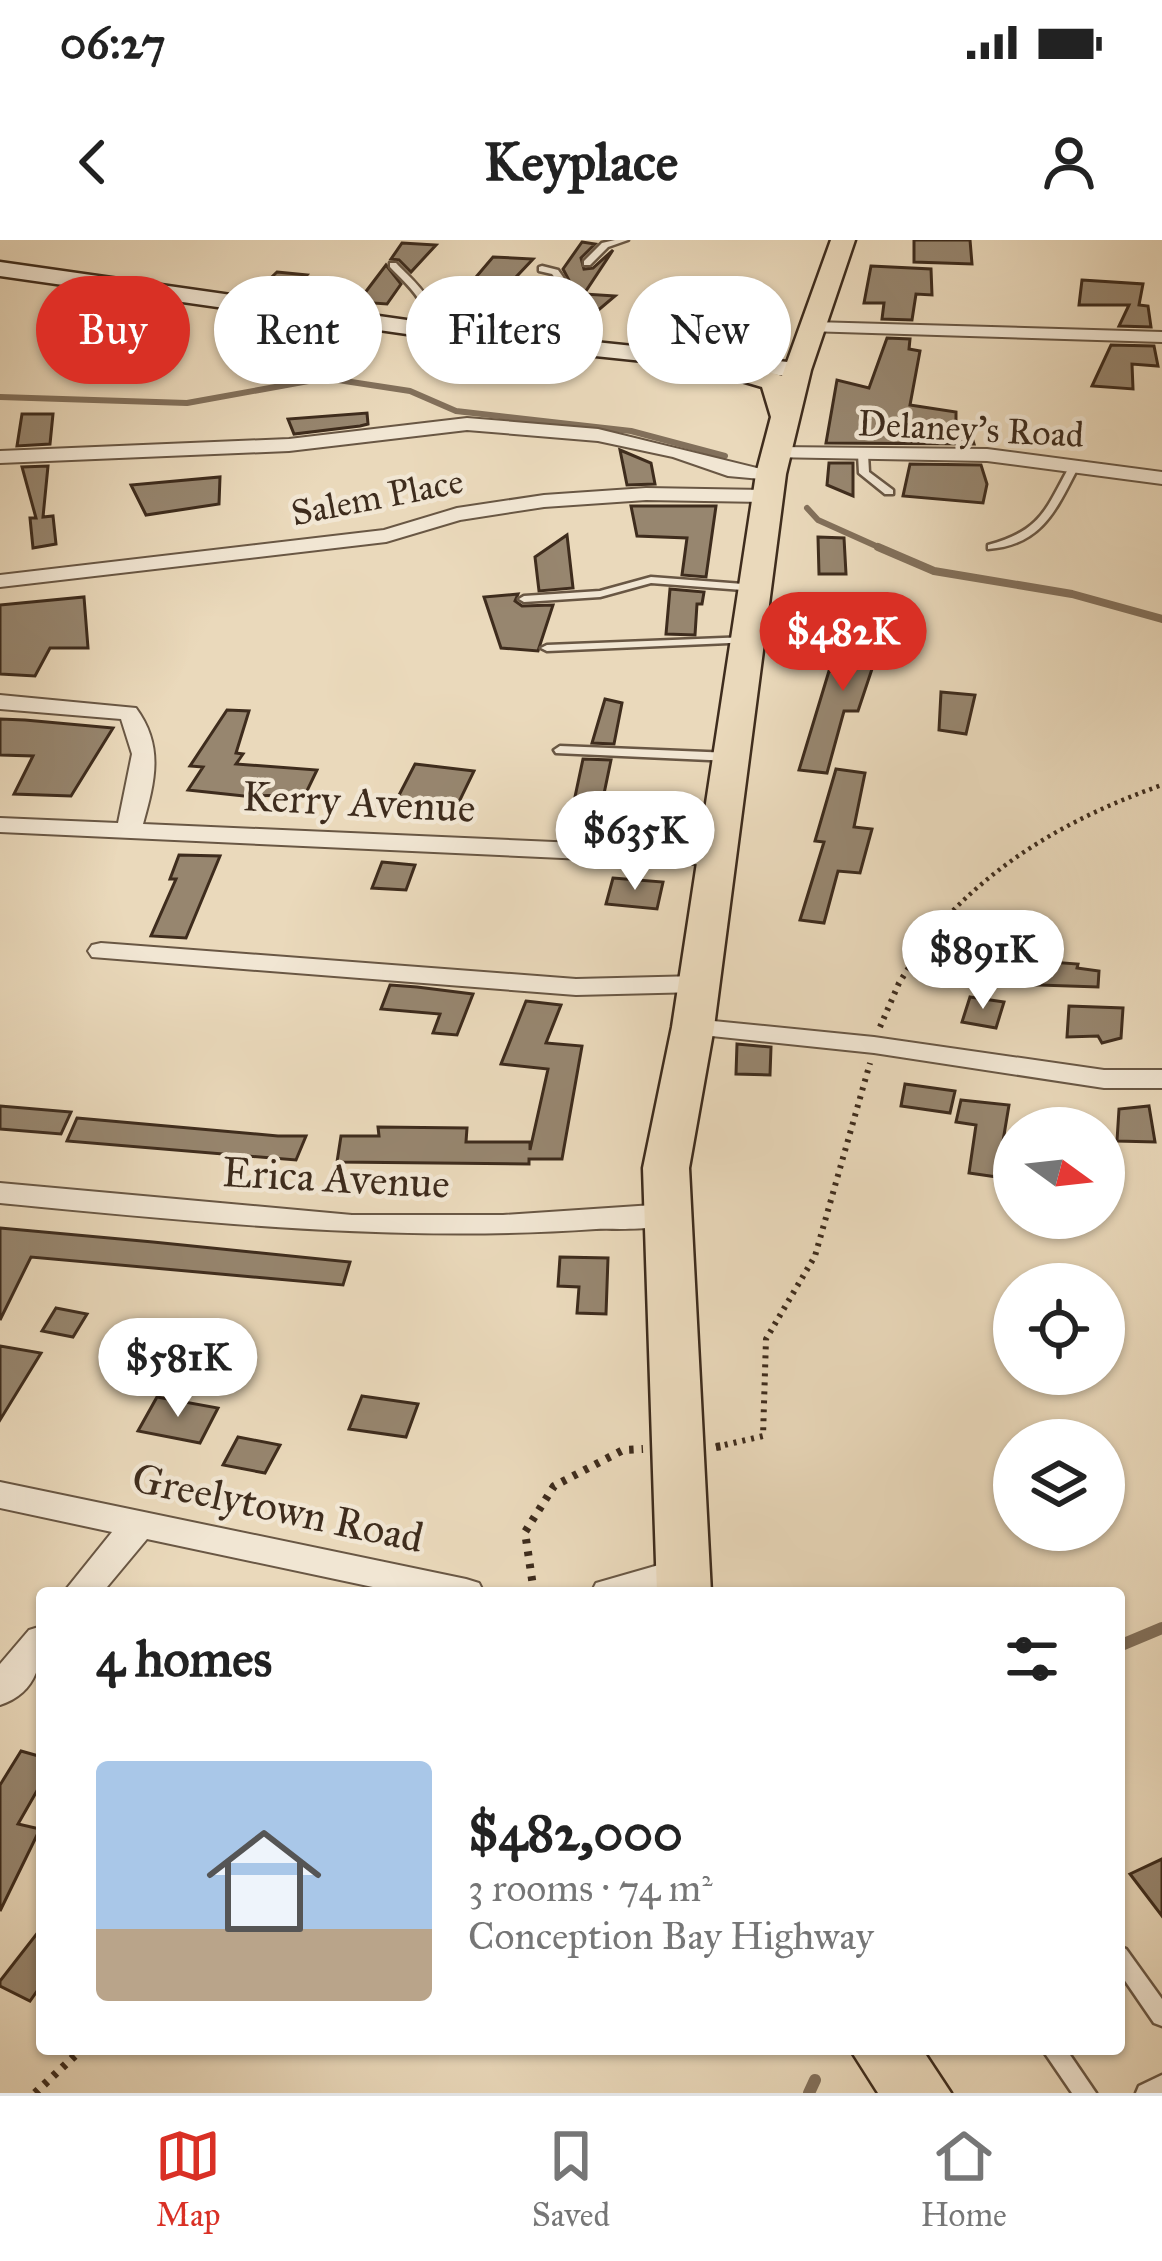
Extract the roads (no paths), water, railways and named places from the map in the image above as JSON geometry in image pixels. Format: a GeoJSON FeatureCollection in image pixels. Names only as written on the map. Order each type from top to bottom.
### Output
{"type":"FeatureCollection","features":[{"type":"Feature","properties":{"kind":"main road"},"geometry":{"type":"LineString","coordinates":[[684,1582],[666,1168],[694,1027],[772,474],[784,415],[843,240]]}},
{"type":"Feature","properties":{"kind":"main road"},"geometry":{"type":"LineString","coordinates":[[0,268],[406,328]]}},
{"type":"Feature","properties":{"kind":"main road"},"geometry":{"type":"LineString","coordinates":[[791,351],[806,346]]}},
{"type":"Feature","properties":{"kind":"main road"},"geometry":{"type":"LineString","coordinates":[[775,384],[784,415]]}},
{"type":"Feature","properties":{"kind":"main road"},"geometry":{"type":"LineString","coordinates":[[887,2055],[918,2093]]}},
{"type":"Feature","properties":{"kind":"street"},"geometry":{"type":"LineString","coordinates":[[806,346],[1162,338]]}},
{"type":"Feature","properties":{"kind":"street"},"geometry":{"type":"LineString","coordinates":[[0,457],[289,446],[467,424],[598,435],[677,452],[728,470],[772,474]]}},
{"type":"Feature","properties":{"kind":"street","name":"Delaney's Road"},"geometry":{"type":"LineString","coordinates":[[772,474],[863,454],[987,455],[1162,478]]}},
{"type":"Feature","properties":{"kind":"street","name":"Salem Place"},"geometry":{"type":"LineString","coordinates":[[0,581],[386,536],[457,514],[544,501],[646,494],[772,474]]}},
{"type":"Feature","properties":{"kind":"street"},"geometry":{"type":"LineString","coordinates":[[0,702],[128,712],[140,730],[144,750],[142,780],[129,829]]}},
{"type":"Feature","properties":{"kind":"street","name":"Kerry Avenue"},"geometry":{"type":"LineString","coordinates":[[0,825],[715,857]]}},
{"type":"Feature","properties":{"kind":"street"},"geometry":{"type":"LineString","coordinates":[[100,951],[576,986],[699,984]]}},
{"type":"Feature","properties":{"kind":"street"},"geometry":{"type":"LineString","coordinates":[[694,1027],[874,1045],[1104,1079],[1162,1079]]}},
{"type":"Feature","properties":{"kind":"street","name":"Erica Avenue"},"geometry":{"type":"LineString","coordinates":[[0,1192],[250,1217],[399,1226],[533,1225],[668,1214]]}},
{"type":"Feature","properties":{"kind":"street","name":"Greelytown Road"},"geometry":{"type":"LineString","coordinates":[[0,1495],[438,1587]]}},
{"type":"Feature","properties":{"kind":"street"},"geometry":{"type":"LineString","coordinates":[[86,1587],[140,1523]]}},
{"type":"Feature","properties":{"kind":"street"},"geometry":{"type":"LineString","coordinates":[[650,1587],[684,1582]]}},
{"type":"Feature","properties":{"kind":"street"},"geometry":{"type":"LineString","coordinates":[[0,1690],[36,1647]]}},
{"type":"Feature","properties":{"kind":"lane"},"geometry":{"type":"LineString","coordinates":[[587,263],[605,245],[624,240]]}},
{"type":"Feature","properties":{"kind":"lane"},"geometry":{"type":"LineString","coordinates":[[393,265],[406,279]]}},
{"type":"Feature","properties":{"kind":"lane"},"geometry":{"type":"LineString","coordinates":[[542,268],[557,276]]}},
{"type":"Feature","properties":{"kind":"lane"},"geometry":{"type":"LineString","coordinates":[[863,454],[864,473],[890,492]]}},
{"type":"Feature","properties":{"kind":"lane"},"geometry":{"type":"LineString","coordinates":[[992,547],[1024,541],[1036,532],[1075,464]]}},
{"type":"Feature","properties":{"kind":"lane"},"geometry":{"type":"LineString","coordinates":[[524,599],[600,593],[650,580],[756,588]]}},
{"type":"Feature","properties":{"kind":"lane"},"geometry":{"type":"LineString","coordinates":[[547,648],[748,640]]}},
{"type":"Feature","properties":{"kind":"lane"},"geometry":{"type":"LineString","coordinates":[[560,750],[731,757]]}},
{"type":"Feature","properties":{"kind":"lane"},"geometry":{"type":"LineString","coordinates":[[1125,1963],[1162,2015]]}},
{"type":"Feature","properties":{"kind":"lane"},"geometry":{"type":"LineString","coordinates":[[1057,2055],[1085,2093]]}},
{"type":"Feature","properties":{"kind":"lane"},"geometry":{"type":"LineString","coordinates":[[1147,2093],[1162,2084]]}},
{"type":"Feature","properties":{"kind":"waterway"},"geometry":{"type":"LineString","coordinates":[[0,397],[187,403],[325,378],[410,391],[456,411],[631,431],[725,456]]}},
{"type":"Feature","properties":{"kind":"waterway"},"geometry":{"type":"LineString","coordinates":[[807,508],[818,520],[885,550]]}},
{"type":"Feature","properties":{"kind":"waterway"},"geometry":{"type":"LineString","coordinates":[[878,547],[885,550]]}},
{"type":"Feature","properties":{"kind":"waterway"},"geometry":{"type":"LineString","coordinates":[[885,550],[934,571],[1072,594],[1162,619]]}},
{"type":"Feature","properties":{"kind":"waterway"},"geometry":{"type":"LineString","coordinates":[[1125,1643],[1162,1628]]}},
{"type":"Feature","properties":{"kind":"waterway"},"geometry":{"type":"LineString","coordinates":[[809,2093],[815,2080]]}}]}
